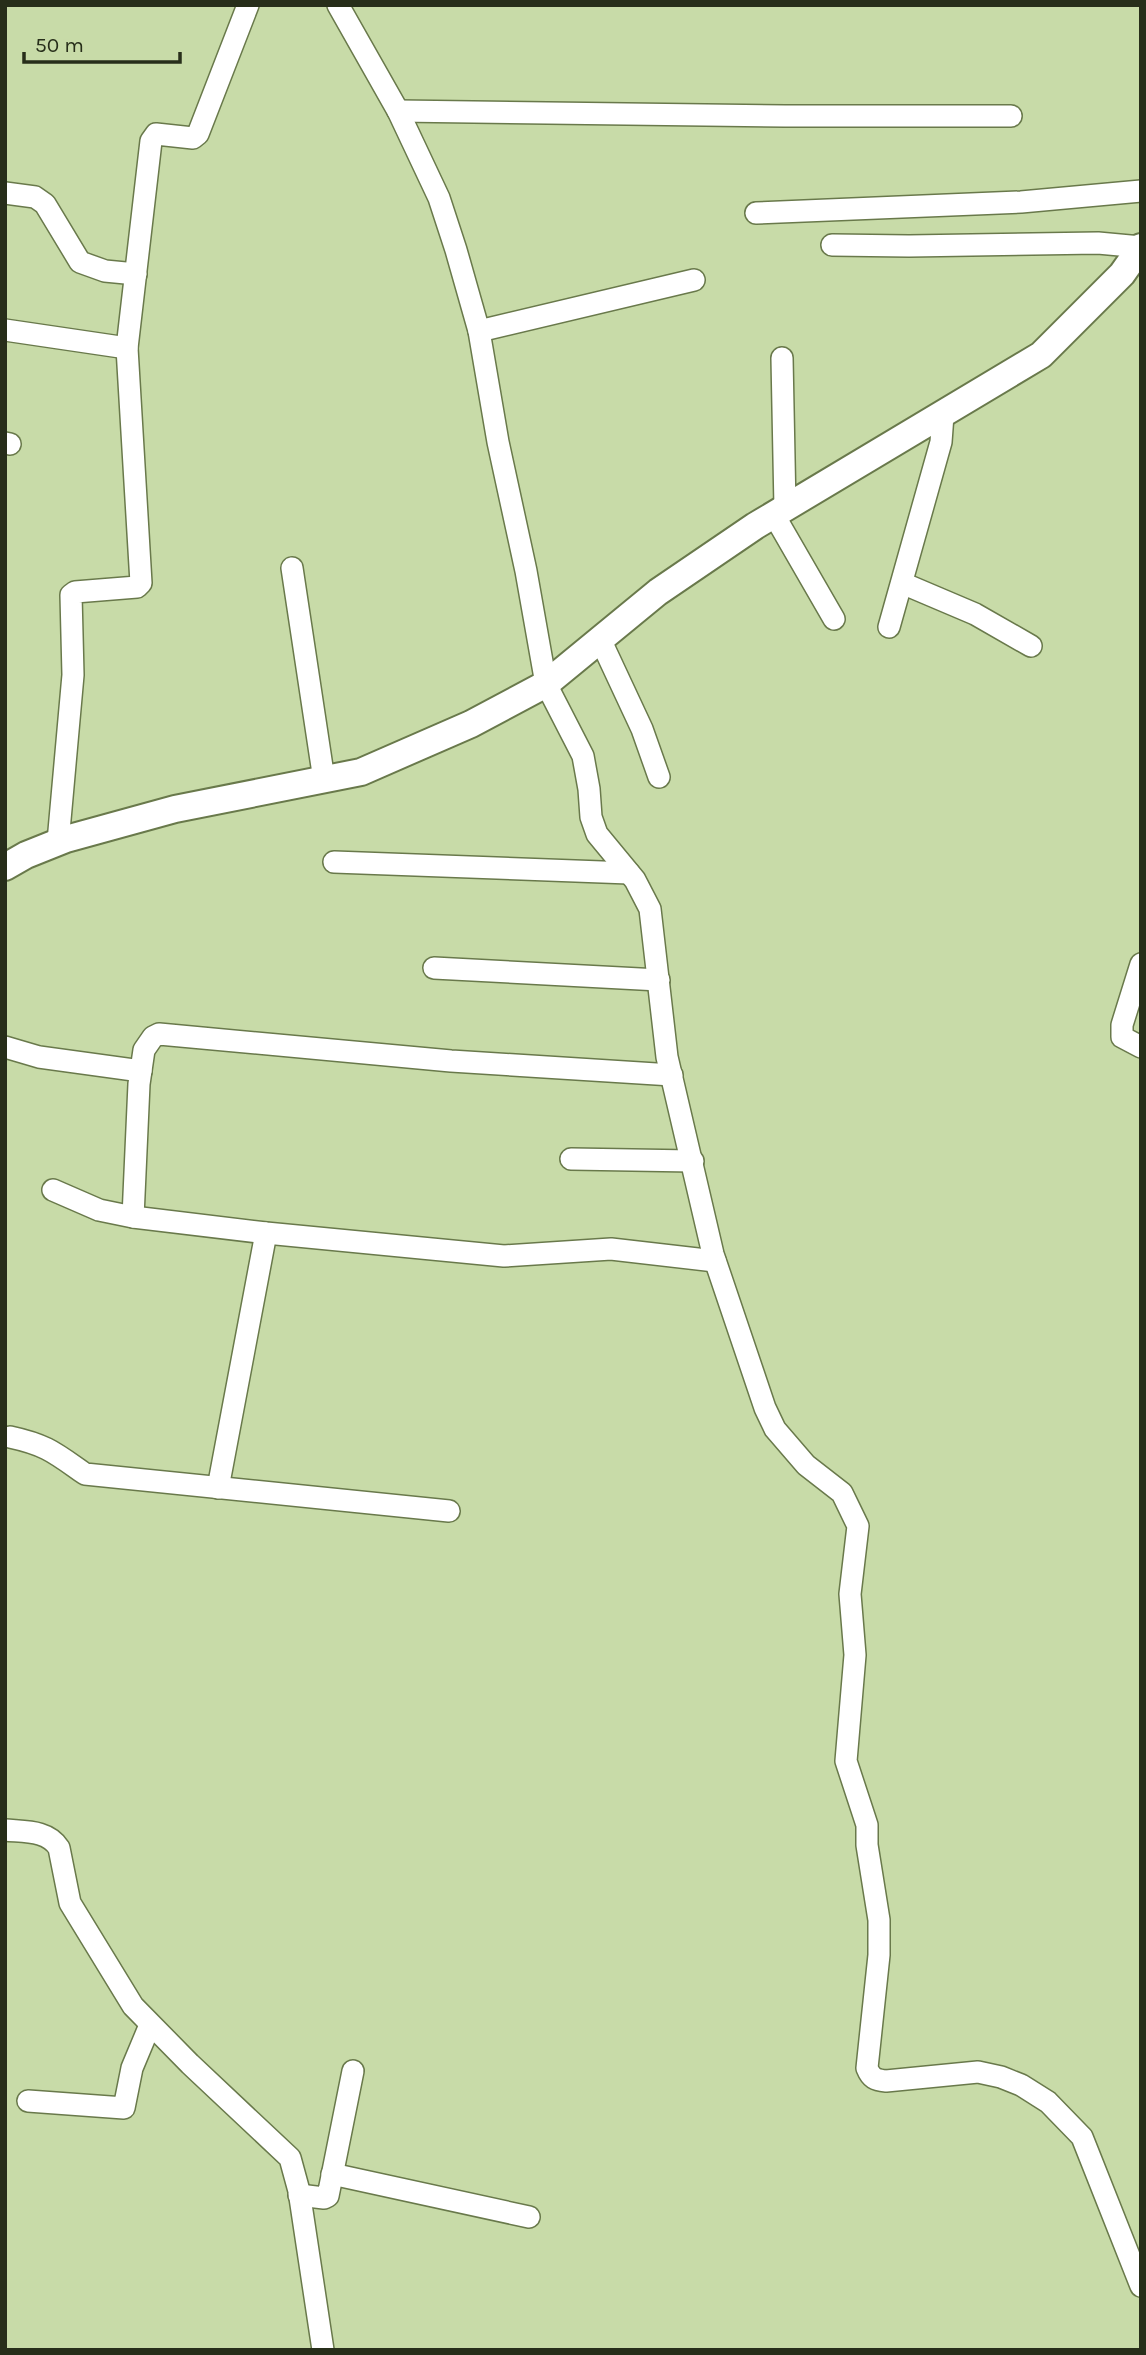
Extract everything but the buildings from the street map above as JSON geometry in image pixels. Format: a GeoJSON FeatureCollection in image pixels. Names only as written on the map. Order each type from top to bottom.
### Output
{"type":"FeatureCollection","features":[{"type":"Feature","properties":{"kind":"street"},"geometry":{"type":"LineString","coordinates":[[58,842],[73,675],[71,595],[75,592],[138,587],[141,583],[127,348],[151,141],[156,134],[193,138],[198,134],[229,60],[248,5]]}},
{"type":"Feature","properties":{"kind":"street"},"geometry":{"type":"LineString","coordinates":[[338,5],[398,111],[439,198],[480,331],[498,443],[526,571],[546,684],[583,756],[597,834],[647,899],[667,1057],[715,1261],[765,1408],[775,1429],[806,1465],[842,1493],[858,1526],[850,1594],[855,1655],[846,1761],[866,1819],[867,1845],[879,1920],[879,1955],[867,2068],[871,2076],[886,2081],[978,2072],[1021,2085],[1048,2102],[1082,2137],[1141,2286]]}},
{"type":"Feature","properties":{"kind":"street"},"geometry":{"type":"LineString","coordinates":[[398,111],[1011,116]]}},
{"type":"Feature","properties":{"kind":"street"},"geometry":{"type":"LineString","coordinates":[[756,213],[1021,202],[1141,191]]}},
{"type":"Feature","properties":{"kind":"street"},"geometry":{"type":"LineString","coordinates":[[5,193],[35,197],[45,204],[80,262],[105,271],[136,274]]}},
{"type":"Feature","properties":{"kind":"street"},"geometry":{"type":"LineString","coordinates":[[5,867],[58,842],[175,809],[361,772],[471,724],[546,684],[658,592],[779,512],[1041,355],[1137,258],[1098,243],[832,245]]}},
{"type":"Feature","properties":{"kind":"street"},"geometry":{"type":"LineString","coordinates":[[480,331],[694,280]]}},
{"type":"Feature","properties":{"kind":"street"},"geometry":{"type":"LineString","coordinates":[[5,330],[127,348]]}},
{"type":"Feature","properties":{"kind":"street"},"geometry":{"type":"LineString","coordinates":[[782,358],[779,512],[834,619]]}},
{"type":"Feature","properties":{"kind":"street"},"geometry":{"type":"LineString","coordinates":[[889,627],[941,442],[943,415]]}},
{"type":"Feature","properties":{"kind":"street"},"geometry":{"type":"LineString","coordinates":[[292,568],[324,780]]}},
{"type":"Feature","properties":{"kind":"street"},"geometry":{"type":"LineString","coordinates":[[902,583],[975,614],[1031,646]]}},
{"type":"Feature","properties":{"kind":"street"},"geometry":{"type":"LineString","coordinates":[[600,639],[642,729],[659,777]]}},
{"type":"Feature","properties":{"kind":"street"},"geometry":{"type":"LineString","coordinates":[[334,862],[629,873]]}},
{"type":"Feature","properties":{"kind":"street"},"geometry":{"type":"LineString","coordinates":[[1141,964],[1122,1025],[1122,1037],[1141,1046]]}},
{"type":"Feature","properties":{"kind":"street"},"geometry":{"type":"LineString","coordinates":[[434,968],[659,980]]}},
{"type":"Feature","properties":{"kind":"street"},"geometry":{"type":"LineString","coordinates":[[134,1217],[141,1071],[144,1050],[153,1037],[159,1034],[451,1061],[672,1075]]}},
{"type":"Feature","properties":{"kind":"street"},"geometry":{"type":"LineString","coordinates":[[5,1047],[39,1057],[141,1071]]}},
{"type":"Feature","properties":{"kind":"street"},"geometry":{"type":"LineString","coordinates":[[571,1159],[693,1161]]}},
{"type":"Feature","properties":{"kind":"street"},"geometry":{"type":"LineString","coordinates":[[53,1190],[99,1210],[134,1217],[266,1233],[504,1256],[611,1249],[715,1261]]}},
{"type":"Feature","properties":{"kind":"street"},"geometry":{"type":"LineString","coordinates":[[218,1488],[266,1233]]}},
{"type":"Feature","properties":{"kind":"street"},"geometry":{"type":"LineString","coordinates":[[10,1437],[36,1443],[54,1451],[85,1474],[449,1511]]}},
{"type":"Feature","properties":{"kind":"street"},"geometry":{"type":"LineString","coordinates":[[5,1830],[45,1835],[54,1840],[59,1848],[70,1903],[133,2006],[290,2158],[299,2196],[323,2350]]}},
{"type":"Feature","properties":{"kind":"street"},"geometry":{"type":"LineString","coordinates":[[28,2101],[124,2108],[132,2068],[150,2025]]}},
{"type":"Feature","properties":{"kind":"street"},"geometry":{"type":"LineString","coordinates":[[299,2196],[324,2199],[328,2196],[353,2071]]}},
{"type":"Feature","properties":{"kind":"street"},"geometry":{"type":"LineString","coordinates":[[332,2174],[529,2217]]}}]}
